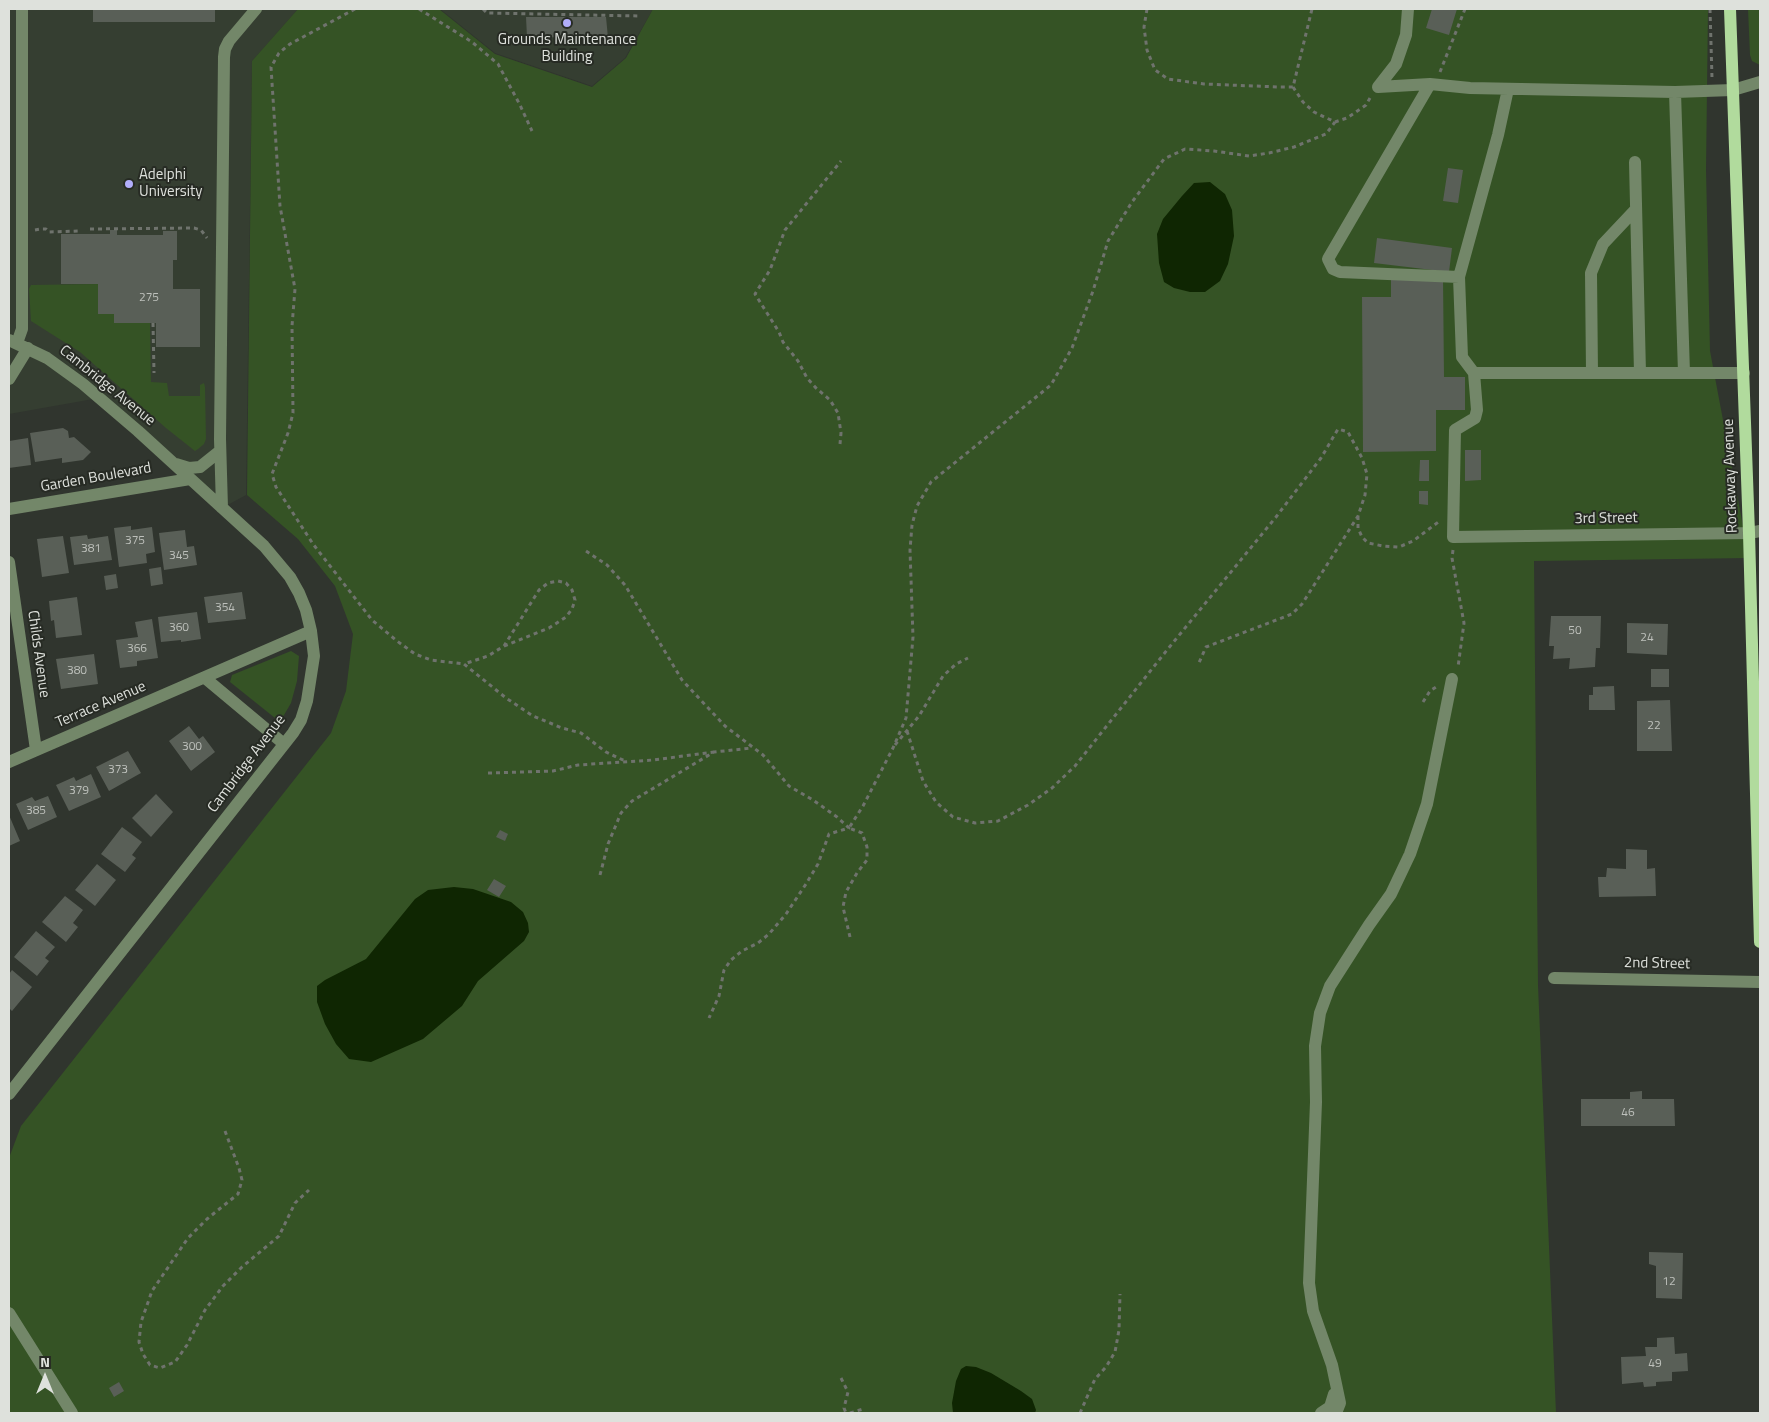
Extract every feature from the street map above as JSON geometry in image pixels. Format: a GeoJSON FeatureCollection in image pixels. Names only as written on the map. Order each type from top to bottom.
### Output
{"type":"FeatureCollection","features":[{"type":"Feature","properties":{"kind":"main road","name":"Rockaway Avenue"},"geometry":{"type":"LineString","coordinates":[[1730,9],[1744,373],[1754,532],[1760,942]]}},
{"type":"Feature","properties":{"kind":"street"},"geometry":{"type":"LineString","coordinates":[[9,379],[22,329],[22,9]]}},
{"type":"Feature","properties":{"kind":"street"},"geometry":{"type":"LineString","coordinates":[[222,508],[220,451],[224,57],[229,41],[256,9]]}},
{"type":"Feature","properties":{"kind":"street"},"geometry":{"type":"LineString","coordinates":[[1378,87],[1396,64],[1406,35],[1408,9]]}},
{"type":"Feature","properties":{"kind":"street"},"geometry":{"type":"LineString","coordinates":[[1378,87],[1432,84],[1470,88],[1675,92],[1733,90],[1760,82]]}},
{"type":"Feature","properties":{"kind":"street"},"geometry":{"type":"LineString","coordinates":[[1432,84],[1328,259],[1333,269],[1340,272],[1459,277]]}},
{"type":"Feature","properties":{"kind":"street"},"geometry":{"type":"LineString","coordinates":[[1453,537],[1454,430],[1475,418],[1477,410],[1474,373],[1462,357],[1459,277],[1498,135],[1508,89]]}},
{"type":"Feature","properties":{"kind":"street"},"geometry":{"type":"LineString","coordinates":[[1675,92],[1684,373]]}},
{"type":"Feature","properties":{"kind":"street"},"geometry":{"type":"LineString","coordinates":[[1635,162],[1640,373]]}},
{"type":"Feature","properties":{"kind":"street"},"geometry":{"type":"LineString","coordinates":[[1592,373],[1591,273],[1603,244],[1636,209]]}},
{"type":"Feature","properties":{"kind":"street","name":"Cambridge Avenue"},"geometry":{"type":"LineString","coordinates":[[9,1094],[284,744],[300,720],[307,702],[314,656],[306,610],[290,577],[264,546],[83,384],[47,358],[18,344]]}},
{"type":"Feature","properties":{"kind":"street"},"geometry":{"type":"LineString","coordinates":[[1474,373],[1744,373]]}},
{"type":"Feature","properties":{"kind":"street"},"geometry":{"type":"LineString","coordinates":[[174,464],[189,468],[200,467],[220,451]]}},
{"type":"Feature","properties":{"kind":"street","name":"Garden Boulevard"},"geometry":{"type":"LineString","coordinates":[[9,509],[190,479]]}},
{"type":"Feature","properties":{"kind":"street","name":"3rd Street"},"geometry":{"type":"LineString","coordinates":[[1453,537],[1754,532]]}},
{"type":"Feature","properties":{"kind":"street","name":"Childs Avenue"},"geometry":{"type":"LineString","coordinates":[[9,562],[36,750]]}},
{"type":"Feature","properties":{"kind":"street","name":"Terrace Avenue"},"geometry":{"type":"LineString","coordinates":[[9,762],[311,631]]}},
{"type":"Feature","properties":{"kind":"street"},"geometry":{"type":"LineString","coordinates":[[205,678],[284,744]]}},
{"type":"Feature","properties":{"kind":"street"},"geometry":{"type":"LineString","coordinates":[[1336,1413],[1340,1403],[1332,1365],[1313,1311],[1309,1283],[1316,1102],[1315,1046],[1320,1013],[1330,986],[1391,894],[1410,854],[1428,804],[1452,679]]}},
{"type":"Feature","properties":{"kind":"street","name":"2nd Street"},"geometry":{"type":"LineString","coordinates":[[1554,978],[1760,982]]}},
{"type":"Feature","properties":{"kind":"street"},"geometry":{"type":"LineString","coordinates":[[9,1313],[72,1413]]}},
{"type":"Feature","properties":{"kind":"street"},"geometry":{"type":"LineString","coordinates":[[1321,1413],[1330,1407],[1336,1387]]}},
{"type":"Feature","properties":{"kind":"path"},"geometry":{"type":"LineString","coordinates":[[354,9],[290,44],[279,53],[271,67],[280,206],[295,289],[292,326],[293,414],[288,433],[272,474],[276,487],[313,544],[372,620],[396,642],[415,654],[431,660],[464,664],[488,656],[504,646],[549,628],[566,617],[572,609],[574,600],[572,590],[566,583],[548,583],[539,590],[504,646]]}},
{"type":"Feature","properties":{"kind":"path"},"geometry":{"type":"LineString","coordinates":[[419,9],[472,42],[498,64],[532,132]]}},
{"type":"Feature","properties":{"kind":"path"},"geometry":{"type":"LineString","coordinates":[[483,9],[487,13],[640,16]]}},
{"type":"Feature","properties":{"kind":"path"},"geometry":{"type":"LineString","coordinates":[[1147,9],[1144,27],[1147,50],[1156,70],[1168,78],[1204,84],[1293,87]]}},
{"type":"Feature","properties":{"kind":"path"},"geometry":{"type":"LineString","coordinates":[[1312,9],[1293,87],[1303,102],[1314,112],[1335,122]]}},
{"type":"Feature","properties":{"kind":"path"},"geometry":{"type":"LineString","coordinates":[[1432,84],[1465,9]]}},
{"type":"Feature","properties":{"kind":"path"},"geometry":{"type":"LineString","coordinates":[[1710,9],[1712,90]]}},
{"type":"Feature","properties":{"kind":"path"},"geometry":{"type":"LineString","coordinates":[[709,1018],[719,996],[724,970],[731,960],[742,951],[758,943],[786,914],[818,864],[829,834],[849,828],[863,806],[906,718],[913,637],[910,550],[912,525],[917,506],[931,482],[1050,385],[1072,348],[1093,291],[1108,241],[1132,202],[1164,160],[1185,149],[1249,156],[1294,148],[1326,134],[1335,122],[1347,118],[1366,105],[1378,87]]}},
{"type":"Feature","properties":{"kind":"path"},"geometry":{"type":"LineString","coordinates":[[840,160],[785,230],[770,270],[755,294],[779,332],[783,342],[816,388],[830,400],[838,414],[841,433],[840,444]]}},
{"type":"Feature","properties":{"kind":"path"},"geometry":{"type":"LineString","coordinates":[[90,230],[194,228],[201,230],[207,238]]}},
{"type":"Feature","properties":{"kind":"path"},"geometry":{"type":"LineString","coordinates":[[34,230],[46,229],[49,232],[78,231]]}},
{"type":"Feature","properties":{"kind":"path"},"geometry":{"type":"LineString","coordinates":[[153,323],[154,373]]}},
{"type":"Feature","properties":{"kind":"path"},"geometry":{"type":"LineString","coordinates":[[907,731],[923,781],[936,802],[953,816],[975,823],[998,821],[1028,805],[1052,788],[1075,766],[1173,642],[1276,517],[1321,458],[1338,429],[1348,432],[1362,458],[1367,474],[1365,495],[1358,516],[1302,604],[1292,614],[1206,647],[1198,665]]}},
{"type":"Feature","properties":{"kind":"path"},"geometry":{"type":"LineString","coordinates":[[1358,516],[1358,528],[1362,537],[1368,543],[1399,547],[1413,541],[1436,523],[1454,514]]}},
{"type":"Feature","properties":{"kind":"path"},"geometry":{"type":"LineString","coordinates":[[1423,702],[1430,691],[1444,680],[1452,679],[1459,664],[1464,623],[1452,558],[1453,537]]}},
{"type":"Feature","properties":{"kind":"path"},"geometry":{"type":"LineString","coordinates":[[586,550],[607,565],[624,585],[682,680],[725,726],[763,756],[789,786],[837,816],[849,828],[862,832],[866,847],[866,860],[846,892],[843,907],[850,937]]}},
{"type":"Feature","properties":{"kind":"path"},"geometry":{"type":"LineString","coordinates":[[893,748],[919,716],[943,676],[956,664],[968,658]]}},
{"type":"Feature","properties":{"kind":"path"},"geometry":{"type":"LineString","coordinates":[[464,664],[506,698],[533,716],[581,734],[606,752],[625,761]]}},
{"type":"Feature","properties":{"kind":"path"},"geometry":{"type":"LineString","coordinates":[[488,773],[553,771],[578,765],[752,748]]}},
{"type":"Feature","properties":{"kind":"path"},"geometry":{"type":"LineString","coordinates":[[600,875],[608,844],[621,813],[632,800],[714,752]]}},
{"type":"Feature","properties":{"kind":"path"},"geometry":{"type":"LineString","coordinates":[[225,1130],[242,1180],[238,1194],[206,1219],[188,1238],[152,1291],[141,1322],[139,1342],[143,1354],[150,1365],[160,1368],[175,1362],[187,1345],[205,1310],[217,1294],[242,1267],[264,1251],[279,1236],[295,1203],[309,1190]]}},
{"type":"Feature","properties":{"kind":"path"},"geometry":{"type":"LineString","coordinates":[[1080,1413],[1095,1379],[1106,1367],[1115,1352],[1119,1330],[1120,1294]]}},
{"type":"Feature","properties":{"kind":"path"},"geometry":{"type":"LineString","coordinates":[[841,1378],[848,1392],[844,1408],[846,1413]]}},
{"type":"Feature","properties":{"kind":"path"},"geometry":{"type":"LineString","coordinates":[[850,1413],[863,1409]]}},
{"type":"Feature","properties":{"kind":"shaded area","name":"Adelphi University"},"geometry":{"type":"Polygon","coordinates":[[[9,9],[298,9],[252,61],[246,495],[222,508],[99,398],[9,414],[9,9]]]}},
{"type":"Feature","properties":{"kind":"shaded area"},"geometry":{"type":"Polygon","coordinates":[[[298,9],[439,9],[495,54],[592,87],[626,58],[653,9],[1708,9],[1706,170],[1710,351],[1749,558],[1534,561],[1538,985],[1556,1413],[9,1413],[9,1158],[21,1126],[331,733],[346,691],[353,634],[335,586],[298,539],[247,495],[252,61],[298,9]]]}},
{"type":"Feature","properties":{"kind":"shaded area"},"geometry":{"type":"Polygon","coordinates":[[[440,9],[653,9],[625,58],[592,86],[495,53],[440,9]]]}},
{"type":"Feature","properties":{"kind":"shaded area"},"geometry":{"type":"Polygon","coordinates":[[[488,9],[632,9],[631,10],[488,9]]]}},
{"type":"Feature","properties":{"kind":"shaded area"},"geometry":{"type":"Polygon","coordinates":[[[1748,9],[1760,9],[1760,65],[1752,61],[1750,55],[1748,9]]]}},
{"type":"Feature","properties":{"kind":"shaded area"},"geometry":{"type":"Polygon","coordinates":[[[1210,182],[1225,194],[1232,210],[1234,236],[1228,264],[1220,281],[1205,292],[1190,292],[1174,288],[1164,282],[1159,263],[1157,234],[1163,219],[1194,183],[1210,182]]]}},
{"type":"Feature","properties":{"kind":"shaded area"},"geometry":{"type":"Polygon","coordinates":[[[98,284],[98,314],[114,314],[150,323],[151,382],[167,383],[169,396],[200,396],[200,385],[204,383],[206,439],[204,444],[195,451],[80,352],[31,321],[29,289],[31,285],[98,284]]]}},
{"type":"Feature","properties":{"kind":"shaded area"},"geometry":{"type":"Polygon","coordinates":[[[291,651],[299,656],[297,681],[291,703],[280,722],[230,682],[232,675],[291,651]]]}},
{"type":"Feature","properties":{"kind":"shaded area"},"geometry":{"type":"Polygon","coordinates":[[[454,887],[473,889],[511,902],[523,912],[528,923],[529,932],[524,941],[478,981],[462,1006],[423,1039],[371,1062],[349,1059],[336,1044],[325,1024],[317,1002],[317,986],[366,959],[415,899],[428,890],[454,887]]]}},
{"type":"Feature","properties":{"kind":"shaded area"},"geometry":{"type":"Polygon","coordinates":[[[966,1366],[976,1367],[991,1373],[1021,1391],[1032,1399],[1036,1410],[1035,1413],[953,1413],[952,1403],[956,1381],[961,1369],[966,1366]]]}},
{"type":"Feature","properties":{"kind":"building"},"geometry":{"type":"Polygon","coordinates":[[[93,9],[215,9],[215,22],[93,22],[93,9]]]}},
{"type":"Feature","properties":{"kind":"building"},"geometry":{"type":"Polygon","coordinates":[[[1432,9],[1457,9],[1449,35],[1426,28],[1432,9]]]}},
{"type":"Feature","properties":{"kind":"building","name":"Grounds Maintenance Building"},"geometry":{"type":"Polygon","coordinates":[[[526,17],[606,17],[608,38],[527,37],[526,17]]]}},
{"type":"Feature","properties":{"kind":"building"},"geometry":{"type":"Polygon","coordinates":[[[1448,168],[1463,170],[1458,203],[1443,201],[1448,168]]]}},
{"type":"Feature","properties":{"kind":"building"},"geometry":{"type":"Polygon","coordinates":[[[110,230],[117,230],[117,235],[163,235],[163,231],[177,231],[177,260],[173,260],[173,289],[200,289],[200,347],[156,347],[156,323],[114,323],[114,314],[98,314],[98,284],[61,284],[61,234],[110,234],[110,230]]]}},
{"type":"Feature","properties":{"kind":"building"},"geometry":{"type":"Polygon","coordinates":[[[1377,238],[1452,248],[1449,272],[1374,263],[1377,238]]]}},
{"type":"Feature","properties":{"kind":"building"},"geometry":{"type":"Polygon","coordinates":[[[1391,277],[1443,277],[1444,377],[1465,377],[1465,410],[1436,410],[1436,451],[1363,452],[1362,297],[1391,297],[1391,277]]]}},
{"type":"Feature","properties":{"kind":"building"},"geometry":{"type":"Polygon","coordinates":[[[63,428],[68,431],[69,438],[74,437],[91,452],[83,460],[62,463],[62,458],[35,462],[30,433],[63,428]]]}},
{"type":"Feature","properties":{"kind":"building"},"geometry":{"type":"Polygon","coordinates":[[[28,438],[31,465],[9,468],[9,441],[28,438]]]}},
{"type":"Feature","properties":{"kind":"building"},"geometry":{"type":"Polygon","coordinates":[[[1465,450],[1481,450],[1481,480],[1465,481],[1465,450]]]}},
{"type":"Feature","properties":{"kind":"building"},"geometry":{"type":"Polygon","coordinates":[[[1420,460],[1429,460],[1429,481],[1419,481],[1420,460]]]}},
{"type":"Feature","properties":{"kind":"building"},"geometry":{"type":"Polygon","coordinates":[[[1419,491],[1428,491],[1428,505],[1419,504],[1419,491]]]}},
{"type":"Feature","properties":{"kind":"building"},"geometry":{"type":"Polygon","coordinates":[[[131,526],[131,530],[152,527],[155,552],[146,554],[147,563],[119,567],[114,528],[131,526]]]}},
{"type":"Feature","properties":{"kind":"building"},"geometry":{"type":"Polygon","coordinates":[[[185,530],[187,547],[194,546],[197,565],[164,570],[159,533],[185,530]]]}},
{"type":"Feature","properties":{"kind":"building"},"geometry":{"type":"Polygon","coordinates":[[[87,535],[88,539],[108,536],[112,560],[74,565],[70,537],[87,535]]]}},
{"type":"Feature","properties":{"kind":"building"},"geometry":{"type":"Polygon","coordinates":[[[63,536],[69,573],[42,577],[37,539],[63,536]]]}},
{"type":"Feature","properties":{"kind":"building"},"geometry":{"type":"Polygon","coordinates":[[[161,567],[163,584],[151,586],[149,569],[161,567]]]}},
{"type":"Feature","properties":{"kind":"building"},"geometry":{"type":"Polygon","coordinates":[[[116,574],[118,588],[106,590],[104,576],[116,574]]]}},
{"type":"Feature","properties":{"kind":"building"},"geometry":{"type":"Polygon","coordinates":[[[242,592],[246,619],[208,623],[204,597],[242,592]]]}},
{"type":"Feature","properties":{"kind":"building"},"geometry":{"type":"Polygon","coordinates":[[[77,597],[82,635],[56,638],[54,620],[51,621],[49,601],[77,597]]]}},
{"type":"Feature","properties":{"kind":"building"},"geometry":{"type":"Polygon","coordinates":[[[197,612],[201,639],[161,642],[158,617],[197,612]]]}},
{"type":"Feature","properties":{"kind":"building"},"geometry":{"type":"Polygon","coordinates":[[[1551,616],[1601,616],[1600,648],[1596,648],[1595,667],[1569,669],[1570,658],[1553,659],[1554,646],[1549,646],[1551,616]]]}},
{"type":"Feature","properties":{"kind":"building"},"geometry":{"type":"Polygon","coordinates":[[[152,619],[158,658],[137,661],[137,666],[120,668],[116,640],[138,637],[135,622],[152,619]]]}},
{"type":"Feature","properties":{"kind":"building"},"geometry":{"type":"Polygon","coordinates":[[[1627,623],[1668,624],[1667,655],[1627,653],[1627,623]]]}},
{"type":"Feature","properties":{"kind":"building"},"geometry":{"type":"Polygon","coordinates":[[[94,654],[98,684],[61,689],[56,659],[94,654]]]}},
{"type":"Feature","properties":{"kind":"building"},"geometry":{"type":"Polygon","coordinates":[[[1651,669],[1669,669],[1669,687],[1651,687],[1651,669]]]}},
{"type":"Feature","properties":{"kind":"building"},"geometry":{"type":"Polygon","coordinates":[[[1614,686],[1615,710],[1589,710],[1589,695],[1593,695],[1593,687],[1614,686]]]}},
{"type":"Feature","properties":{"kind":"building"},"geometry":{"type":"Polygon","coordinates":[[[1670,700],[1672,751],[1637,751],[1637,701],[1670,700]]]}},
{"type":"Feature","properties":{"kind":"building"},"geometry":{"type":"Polygon","coordinates":[[[189,726],[199,739],[203,736],[215,752],[191,771],[169,741],[189,726]]]}},
{"type":"Feature","properties":{"kind":"building"},"geometry":{"type":"Polygon","coordinates":[[[128,751],[141,773],[109,791],[96,767],[128,751]]]}},
{"type":"Feature","properties":{"kind":"building"},"geometry":{"type":"Polygon","coordinates":[[[91,774],[101,797],[69,811],[56,785],[74,777],[76,781],[91,774]]]}},
{"type":"Feature","properties":{"kind":"building"},"geometry":{"type":"Polygon","coordinates":[[[156,794],[173,812],[151,837],[132,818],[156,794]]]}},
{"type":"Feature","properties":{"kind":"building"},"geometry":{"type":"Polygon","coordinates":[[[48,796],[57,817],[28,830],[16,804],[32,797],[35,801],[48,796]]]}},
{"type":"Feature","properties":{"kind":"building"},"geometry":{"type":"Polygon","coordinates":[[[9,815],[20,841],[9,846],[9,815]]]}},
{"type":"Feature","properties":{"kind":"building"},"geometry":{"type":"Polygon","coordinates":[[[122,827],[142,842],[132,855],[136,858],[125,872],[101,854],[122,827]]]}},
{"type":"Feature","properties":{"kind":"building"},"geometry":{"type":"Polygon","coordinates":[[[500,830],[508,834],[505,841],[496,837],[500,830]]]}},
{"type":"Feature","properties":{"kind":"building"},"geometry":{"type":"Polygon","coordinates":[[[1626,849],[1647,850],[1647,869],[1655,868],[1656,896],[1599,897],[1598,877],[1606,877],[1607,868],[1626,869],[1626,849]]]}},
{"type":"Feature","properties":{"kind":"building"},"geometry":{"type":"Polygon","coordinates":[[[97,864],[116,880],[95,906],[75,890],[97,864]]]}},
{"type":"Feature","properties":{"kind":"building"},"geometry":{"type":"Polygon","coordinates":[[[494,879],[506,886],[499,897],[487,890],[494,879]]]}},
{"type":"Feature","properties":{"kind":"building"},"geometry":{"type":"Polygon","coordinates":[[[65,896],[83,910],[73,923],[78,927],[66,942],[42,922],[65,896]]]}},
{"type":"Feature","properties":{"kind":"building"},"geometry":{"type":"Polygon","coordinates":[[[36,931],[55,947],[45,958],[49,961],[37,976],[14,957],[36,931]]]}},
{"type":"Feature","properties":{"kind":"building"},"geometry":{"type":"Polygon","coordinates":[[[12,970],[32,987],[12,1011],[9,1008],[9,974],[12,970]]]}},
{"type":"Feature","properties":{"kind":"building"},"geometry":{"type":"Polygon","coordinates":[[[1642,1091],[1642,1099],[1674,1099],[1675,1126],[1581,1126],[1581,1099],[1630,1099],[1630,1092],[1642,1091]]]}},
{"type":"Feature","properties":{"kind":"building"},"geometry":{"type":"Polygon","coordinates":[[[1649,1252],[1683,1253],[1682,1299],[1656,1298],[1656,1266],[1649,1264],[1649,1252]]]}},
{"type":"Feature","properties":{"kind":"building"},"geometry":{"type":"Polygon","coordinates":[[[1674,1337],[1675,1354],[1687,1353],[1688,1371],[1672,1372],[1672,1381],[1656,1382],[1656,1386],[1644,1387],[1643,1382],[1622,1384],[1621,1357],[1646,1356],[1645,1347],[1657,1347],[1657,1338],[1674,1337]]]}},
{"type":"Feature","properties":{"kind":"building"},"geometry":{"type":"Polygon","coordinates":[[[119,1382],[124,1391],[114,1397],[109,1388],[119,1382]]]}},
{"type":"Feature","properties":{"kind":"place","name":"Grounds Maintenance Building"},"geometry":{"type":"Point","coordinates":[567,23]}},
{"type":"Feature","properties":{"kind":"place","name":"Adelphi University"},"geometry":{"type":"Point","coordinates":[129,184]}}]}
